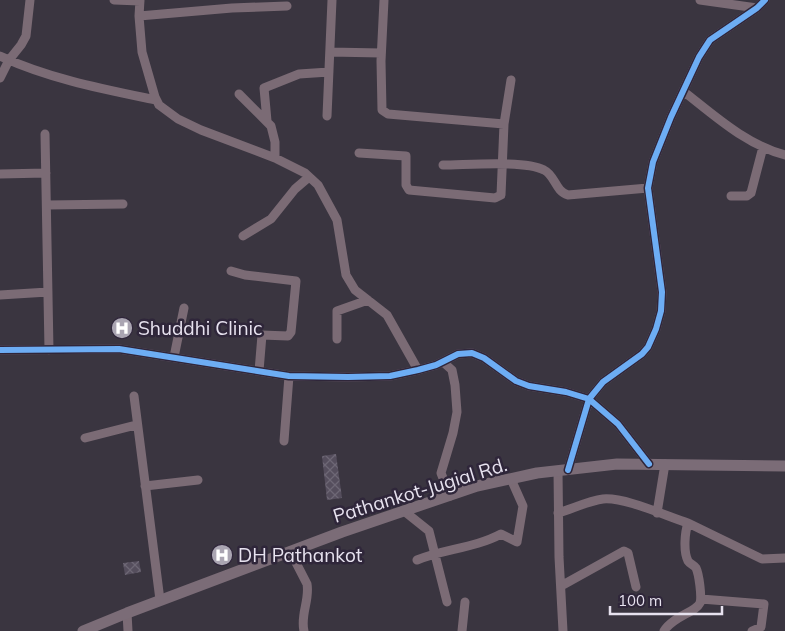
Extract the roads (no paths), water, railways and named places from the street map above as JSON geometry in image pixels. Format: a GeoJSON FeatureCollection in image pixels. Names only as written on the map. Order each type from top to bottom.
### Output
{"type":"FeatureCollection","features":[{"type":"Feature","properties":{"kind":"main road","name":"Pathankot-Jugial Rd."},"geometry":{"type":"LineString","coordinates":[[83,631],[290,551],[477,486],[563,470],[617,464],[785,466]]}},
{"type":"Feature","properties":{"kind":"street"},"geometry":{"type":"LineString","coordinates":[[0,78],[9,60],[26,36],[30,0]]}},
{"type":"Feature","properties":{"kind":"street"},"geometry":{"type":"LineString","coordinates":[[114,0],[140,1],[139,16],[142,52],[156,100],[165,112],[201,130],[275,158],[305,173],[318,185],[337,220],[346,275],[355,290],[387,315],[418,370]]}},
{"type":"Feature","properties":{"kind":"street"},"geometry":{"type":"LineString","coordinates":[[327,116],[332,0]]}},
{"type":"Feature","properties":{"kind":"street"},"geometry":{"type":"LineString","coordinates":[[384,0],[381,53],[382,110],[388,114],[504,124]]}},
{"type":"Feature","properties":{"kind":"street"},"geometry":{"type":"LineString","coordinates":[[700,0],[757,8]]}},
{"type":"Feature","properties":{"kind":"street"},"geometry":{"type":"LineString","coordinates":[[563,631],[558,513],[563,470],[589,400],[603,382],[642,354],[648,347],[658,320],[662,292],[648,188],[653,162],[683,91],[699,57],[710,40],[757,8],[765,0]]}},
{"type":"Feature","properties":{"kind":"street"},"geometry":{"type":"LineString","coordinates":[[139,16],[232,8],[287,6]]}},
{"type":"Feature","properties":{"kind":"street"},"geometry":{"type":"LineString","coordinates":[[330,52],[381,53]]}},
{"type":"Feature","properties":{"kind":"street"},"geometry":{"type":"LineString","coordinates":[[0,56],[32,70],[72,82],[156,100]]}},
{"type":"Feature","properties":{"kind":"street"},"geometry":{"type":"LineString","coordinates":[[275,158],[272,132],[267,121],[264,88],[299,74],[328,72]]}},
{"type":"Feature","properties":{"kind":"street"},"geometry":{"type":"LineString","coordinates":[[359,153],[406,156],[406,185],[409,190],[477,197],[500,197],[504,124],[511,80]]}},
{"type":"Feature","properties":{"kind":"street"},"geometry":{"type":"LineString","coordinates":[[683,91],[732,129],[763,147],[785,156]]}},
{"type":"Feature","properties":{"kind":"street"},"geometry":{"type":"LineString","coordinates":[[239,94],[267,121]]}},
{"type":"Feature","properties":{"kind":"street"},"geometry":{"type":"LineString","coordinates":[[46,134],[49,350]]}},
{"type":"Feature","properties":{"kind":"street"},"geometry":{"type":"LineString","coordinates":[[731,196],[747,196],[751,193],[763,147]]}},
{"type":"Feature","properties":{"kind":"street"},"geometry":{"type":"LineString","coordinates":[[443,165],[502,164],[537,167],[546,171],[560,192],[568,195],[648,188]]}},
{"type":"Feature","properties":{"kind":"street"},"geometry":{"type":"LineString","coordinates":[[0,174],[46,173]]}},
{"type":"Feature","properties":{"kind":"street"},"geometry":{"type":"LineString","coordinates":[[243,236],[271,219],[295,189],[309,176]]}},
{"type":"Feature","properties":{"kind":"street"},"geometry":{"type":"LineString","coordinates":[[47,205],[122,204]]}},
{"type":"Feature","properties":{"kind":"street"},"geometry":{"type":"LineString","coordinates":[[231,271],[245,275],[296,281],[291,332],[288,336],[262,335],[259,371]]}},
{"type":"Feature","properties":{"kind":"street"},"geometry":{"type":"LineString","coordinates":[[0,295],[48,292]]}},
{"type":"Feature","properties":{"kind":"street"},"geometry":{"type":"LineString","coordinates":[[337,339],[337,311],[368,300]]}},
{"type":"Feature","properties":{"kind":"street"},"geometry":{"type":"LineString","coordinates":[[174,357],[184,308]]}},
{"type":"Feature","properties":{"kind":"street"},"geometry":{"type":"LineString","coordinates":[[0,350],[119,349],[289,376],[371,377],[390,376],[418,370],[443,362],[462,353],[478,355],[516,381],[529,386],[558,390],[589,400],[612,417],[649,464]]}},
{"type":"Feature","properties":{"kind":"street"},"geometry":{"type":"LineString","coordinates":[[443,362],[452,370],[457,412],[441,473],[450,496]]}},
{"type":"Feature","properties":{"kind":"street"},"geometry":{"type":"LineString","coordinates":[[284,441],[289,376]]}},
{"type":"Feature","properties":{"kind":"street"},"geometry":{"type":"LineString","coordinates":[[134,396],[136,425],[160,600]]}},
{"type":"Feature","properties":{"kind":"street"},"geometry":{"type":"LineString","coordinates":[[85,438],[136,425]]}},
{"type":"Feature","properties":{"kind":"street"},"geometry":{"type":"LineString","coordinates":[[657,513],[665,464]]}},
{"type":"Feature","properties":{"kind":"street"},"geometry":{"type":"LineString","coordinates":[[416,560],[435,553],[486,542],[501,534],[517,542],[523,506],[511,479]]}},
{"type":"Feature","properties":{"kind":"street"},"geometry":{"type":"LineString","coordinates":[[145,486],[198,480]]}},
{"type":"Feature","properties":{"kind":"street"},"geometry":{"type":"LineString","coordinates":[[558,513],[606,499],[640,506],[688,523],[762,559],[785,558]]}},
{"type":"Feature","properties":{"kind":"street"},"geometry":{"type":"LineString","coordinates":[[404,511],[429,531],[447,602]]}},
{"type":"Feature","properties":{"kind":"street"},"geometry":{"type":"LineString","coordinates":[[664,631],[673,620],[697,607],[701,599],[696,567],[688,560],[684,535],[688,523]]}},
{"type":"Feature","properties":{"kind":"street"},"geometry":{"type":"LineString","coordinates":[[290,551],[307,584],[308,590],[303,615],[304,631]]}},
{"type":"Feature","properties":{"kind":"street"},"geometry":{"type":"LineString","coordinates":[[561,586],[626,551],[629,556],[636,587]]}},
{"type":"Feature","properties":{"kind":"street"},"geometry":{"type":"LineString","coordinates":[[701,599],[764,604],[761,627],[752,631]]}},
{"type":"Feature","properties":{"kind":"street"},"geometry":{"type":"LineString","coordinates":[[462,631],[465,602]]}},
{"type":"Feature","properties":{"kind":"street"},"geometry":{"type":"LineString","coordinates":[[127,613],[128,631]]}},
{"type":"Feature","properties":{"kind":"place","name":"Shuddhi Clinic"},"geometry":{"type":"Point","coordinates":[122,328]}},
{"type":"Feature","properties":{"kind":"place","name":"DH Pathankot"},"geometry":{"type":"Point","coordinates":[222,555]}}]}
